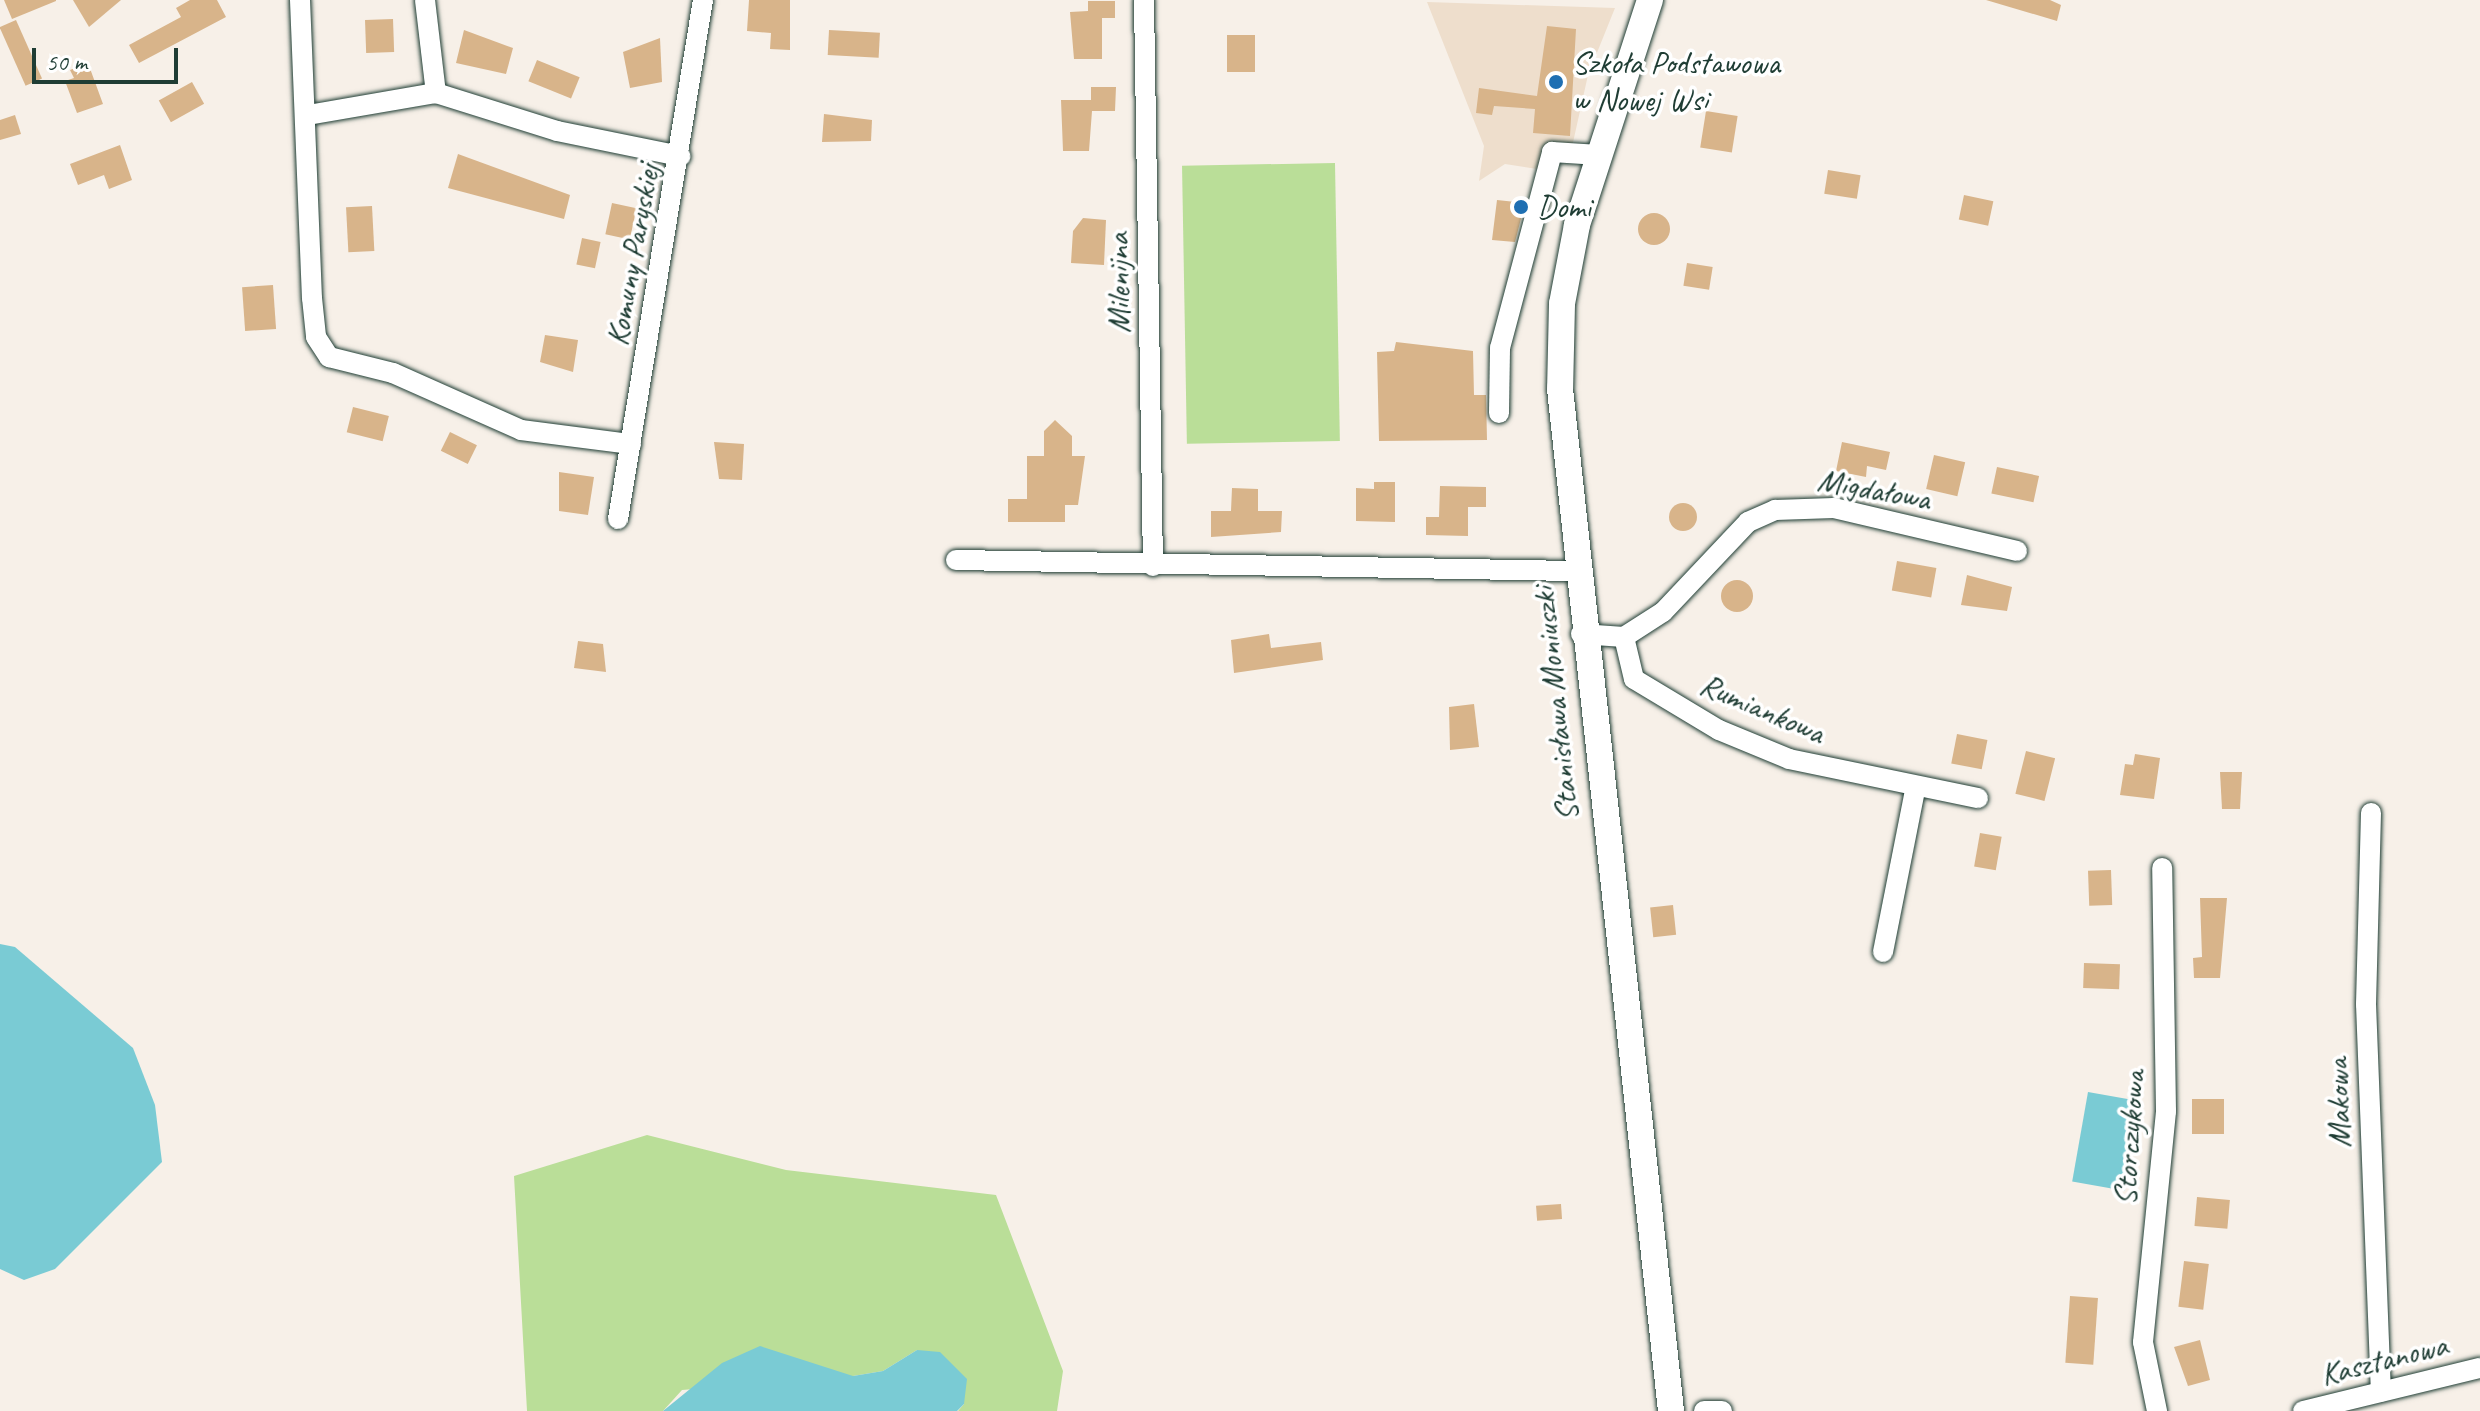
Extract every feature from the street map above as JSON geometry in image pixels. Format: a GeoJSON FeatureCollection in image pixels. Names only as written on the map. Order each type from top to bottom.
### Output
{"type":"FeatureCollection","features":[{"type":"Feature","properties":{"kind":"main road","name":"Stanisława Moniuszki"},"geometry":{"type":"LineString","coordinates":[[1650,0],[1599,155],[1562,304],[1560,389],[1581,634],[1674,1411]]}},
{"type":"Feature","properties":{"kind":"street"},"geometry":{"type":"LineString","coordinates":[[300,0],[308,115],[312,298],[316,337],[329,357],[393,373],[521,430],[631,444]]}},
{"type":"Feature","properties":{"kind":"street"},"geometry":{"type":"LineString","coordinates":[[425,0],[436,93]]}},
{"type":"Feature","properties":{"kind":"street","name":"Komuny Paryskiej"},"geometry":{"type":"LineString","coordinates":[[618,519],[680,156],[703,0]]}},
{"type":"Feature","properties":{"kind":"street","name":"Milenijna"},"geometry":{"type":"LineString","coordinates":[[1144,0],[1153,566]]}},
{"type":"Feature","properties":{"kind":"street"},"geometry":{"type":"LineString","coordinates":[[308,115],[436,93],[557,131],[680,156]]}},
{"type":"Feature","properties":{"kind":"street"},"geometry":{"type":"LineString","coordinates":[[1499,413],[1500,348],[1552,152],[1599,155]]}},
{"type":"Feature","properties":{"kind":"street","name":"Migdałowa"},"geometry":{"type":"LineString","coordinates":[[1624,637],[1663,612],[1748,522],[1775,510],[1834,508],[2017,551]]}},
{"type":"Feature","properties":{"kind":"street"},"geometry":{"type":"LineString","coordinates":[[956,560],[1153,566],[1575,571]]}},
{"type":"Feature","properties":{"kind":"street"},"geometry":{"type":"LineString","coordinates":[[1581,634],[1624,637]]}},
{"type":"Feature","properties":{"kind":"street","name":"Rumiankowa"},"geometry":{"type":"LineString","coordinates":[[1624,637],[1634,679],[1719,730],[1789,759],[1978,798]]}},
{"type":"Feature","properties":{"kind":"street"},"geometry":{"type":"LineString","coordinates":[[1883,952],[1916,786]]}},
{"type":"Feature","properties":{"kind":"street","name":"Makowa"},"geometry":{"type":"LineString","coordinates":[[2371,813],[2367,1018],[2381,1392]]}},
{"type":"Feature","properties":{"kind":"street","name":"Storczykowa"},"geometry":{"type":"LineString","coordinates":[[2157,1411],[2143,1342],[2166,1111],[2162,868]]}},
{"type":"Feature","properties":{"kind":"street","name":"Kasztanowa"},"geometry":{"type":"LineString","coordinates":[[2303,1411],[2480,1368]]}},
{"type":"Feature","properties":{"kind":"street"},"geometry":{"type":"LineString","coordinates":[[1704,1411],[1722,1411]]}},
{"type":"Feature","properties":{"kind":"shaded area"},"geometry":{"type":"Polygon","coordinates":[[[1427,2],[1615,8],[1588,75],[1572,147],[1544,170],[1505,164],[1479,181],[1484,146],[1427,2]]]}},
{"type":"Feature","properties":{"kind":"green space"},"geometry":{"type":"Polygon","coordinates":[[[1335,163],[1340,441],[1187,444],[1182,166],[1335,163]]]}},
{"type":"Feature","properties":{"kind":"green space"},"geometry":{"type":"Polygon","coordinates":[[[647,1135],[786,1170],[996,1195],[1063,1371],[1057,1411],[958,1411],[964,1404],[917,1350],[883,1371],[682,1390],[663,1411],[527,1411],[514,1176],[647,1135]]]}},
{"type":"Feature","properties":{"kind":"water"},"geometry":{"type":"Polygon","coordinates":[[[0,944],[15,947],[133,1048],[155,1105],[162,1162],[55,1269],[24,1280],[0,1269],[0,944]]]}},
{"type":"Feature","properties":{"kind":"water"},"geometry":{"type":"Polygon","coordinates":[[[2088,1092],[2140,1101],[2124,1191],[2072,1182],[2088,1092]]]}},
{"type":"Feature","properties":{"kind":"water"},"geometry":{"type":"Polygon","coordinates":[[[760,1346],[853,1376],[883,1371],[917,1350],[940,1352],[967,1379],[964,1404],[957,1411],[663,1411],[722,1363],[760,1346]]]}},
{"type":"Feature","properties":{"kind":"building"},"geometry":{"type":"Polygon","coordinates":[[[4,0],[56,0],[56,1],[12,19],[4,0]]]}},
{"type":"Feature","properties":{"kind":"building"},"geometry":{"type":"Polygon","coordinates":[[[73,0],[121,0],[89,27],[73,0]]]}},
{"type":"Feature","properties":{"kind":"building"},"geometry":{"type":"Polygon","coordinates":[[[190,0],[217,0],[226,17],[139,63],[129,45],[181,17],[176,8],[190,0]]]}},
{"type":"Feature","properties":{"kind":"building"},"geometry":{"type":"Polygon","coordinates":[[[749,0],[790,0],[790,50],[770,49],[771,33],[747,31],[749,0]]]}},
{"type":"Feature","properties":{"kind":"building"},"geometry":{"type":"Polygon","coordinates":[[[1986,0],[2050,0],[2061,5],[2057,21],[1986,0]]]}},
{"type":"Feature","properties":{"kind":"building"},"geometry":{"type":"Polygon","coordinates":[[[1088,1],[1115,1],[1115,18],[1102,18],[1102,59],[1074,59],[1070,12],[1088,11],[1088,1]]]}},
{"type":"Feature","properties":{"kind":"building"},"geometry":{"type":"Polygon","coordinates":[[[393,19],[394,52],[366,53],[365,20],[393,19]]]}},
{"type":"Feature","properties":{"kind":"building"},"geometry":{"type":"Polygon","coordinates":[[[16,20],[42,78],[26,86],[0,28],[16,20]]]}},
{"type":"Feature","properties":{"kind":"building","name":"Szkoła Podstawowa w Nowej Wsi"},"geometry":{"type":"Polygon","coordinates":[[[1547,26],[1576,29],[1570,136],[1533,133],[1535,109],[1494,106],[1492,115],[1476,113],[1479,88],[1537,96],[1547,26]]]}},
{"type":"Feature","properties":{"kind":"building"},"geometry":{"type":"Polygon","coordinates":[[[464,30],[513,48],[506,74],[456,63],[464,30]]]}},
{"type":"Feature","properties":{"kind":"building"},"geometry":{"type":"Polygon","coordinates":[[[829,30],[880,33],[879,58],[828,55],[829,30]]]}},
{"type":"Feature","properties":{"kind":"building"},"geometry":{"type":"Polygon","coordinates":[[[1227,35],[1255,35],[1255,72],[1227,72],[1227,35]]]}},
{"type":"Feature","properties":{"kind":"building"},"geometry":{"type":"Polygon","coordinates":[[[660,38],[662,82],[630,88],[623,52],[660,38]]]}},
{"type":"Feature","properties":{"kind":"building"},"geometry":{"type":"Polygon","coordinates":[[[537,60],[580,77],[571,99],[528,81],[537,60]]]}},
{"type":"Feature","properties":{"kind":"building"},"geometry":{"type":"Polygon","coordinates":[[[88,63],[103,104],[77,113],[65,81],[74,78],[70,70],[88,63]]]}},
{"type":"Feature","properties":{"kind":"building"},"geometry":{"type":"Polygon","coordinates":[[[192,82],[204,104],[171,122],[159,100],[192,82]]]}},
{"type":"Feature","properties":{"kind":"building"},"geometry":{"type":"Polygon","coordinates":[[[1091,87],[1116,87],[1115,111],[1092,111],[1089,151],[1063,151],[1061,100],[1091,100],[1091,87]]]}},
{"type":"Feature","properties":{"kind":"building"},"geometry":{"type":"Polygon","coordinates":[[[1706,111],[1738,116],[1732,153],[1700,148],[1706,111]]]}},
{"type":"Feature","properties":{"kind":"building"},"geometry":{"type":"Polygon","coordinates":[[[824,114],[872,120],[871,141],[822,142],[824,114]]]}},
{"type":"Feature","properties":{"kind":"building"},"geometry":{"type":"Polygon","coordinates":[[[15,115],[21,134],[0,140],[0,120],[15,115]]]}},
{"type":"Feature","properties":{"kind":"building"},"geometry":{"type":"Polygon","coordinates":[[[120,145],[132,180],[109,189],[104,175],[78,185],[70,164],[120,145]]]}},
{"type":"Feature","properties":{"kind":"building"},"geometry":{"type":"Polygon","coordinates":[[[458,154],[570,195],[564,219],[448,188],[458,154]]]}},
{"type":"Feature","properties":{"kind":"building"},"geometry":{"type":"Polygon","coordinates":[[[1828,170],[1861,175],[1857,199],[1824,194],[1828,170]]]}},
{"type":"Feature","properties":{"kind":"building"},"geometry":{"type":"Polygon","coordinates":[[[1964,195],[1993,201],[1988,226],[1959,219],[1964,195]]]}},
{"type":"Feature","properties":{"kind":"building"},"geometry":{"type":"Polygon","coordinates":[[[1497,200],[1525,203],[1515,242],[1492,240],[1497,200]]]}},
{"type":"Feature","properties":{"kind":"building"},"geometry":{"type":"Polygon","coordinates":[[[612,203],[636,208],[630,239],[605,234],[612,203]]]}},
{"type":"Feature","properties":{"kind":"building"},"geometry":{"type":"Polygon","coordinates":[[[372,206],[374,251],[348,252],[346,207],[372,206]]]}},
{"type":"Feature","properties":{"kind":"building"},"geometry":{"type":"Polygon","coordinates":[[[1654,213],[1666,217],[1670,229],[1666,241],[1654,245],[1642,241],[1638,229],[1642,217],[1654,213]]]}},
{"type":"Feature","properties":{"kind":"building"},"geometry":{"type":"Polygon","coordinates":[[[1083,218],[1106,220],[1104,265],[1071,263],[1073,231],[1083,218]]]}},
{"type":"Feature","properties":{"kind":"building"},"geometry":{"type":"Polygon","coordinates":[[[582,238],[601,242],[595,268],[576,264],[582,238]]]}},
{"type":"Feature","properties":{"kind":"building"},"geometry":{"type":"Polygon","coordinates":[[[1687,263],[1713,267],[1709,290],[1683,286],[1687,263]]]}},
{"type":"Feature","properties":{"kind":"building"},"geometry":{"type":"Polygon","coordinates":[[[273,285],[276,329],[245,331],[242,287],[273,285]]]}},
{"type":"Feature","properties":{"kind":"building"},"geometry":{"type":"Polygon","coordinates":[[[545,335],[578,340],[573,372],[540,362],[545,335]]]}},
{"type":"Feature","properties":{"kind":"building"},"geometry":{"type":"Polygon","coordinates":[[[1396,342],[1473,351],[1474,395],[1486,395],[1487,440],[1379,441],[1377,352],[1394,351],[1396,342]]]}},
{"type":"Feature","properties":{"kind":"building"},"geometry":{"type":"Polygon","coordinates":[[[353,407],[389,416],[383,441],[347,432],[353,407]]]}},
{"type":"Feature","properties":{"kind":"building"},"geometry":{"type":"Polygon","coordinates":[[[1055,420],[1072,436],[1072,456],[1085,456],[1078,505],[1065,505],[1065,522],[1008,522],[1008,499],[1027,499],[1027,456],[1044,456],[1044,431],[1055,420]]]}},
{"type":"Feature","properties":{"kind":"building"},"geometry":{"type":"Polygon","coordinates":[[[450,432],[477,445],[468,464],[441,451],[450,432]]]}},
{"type":"Feature","properties":{"kind":"building"},"geometry":{"type":"Polygon","coordinates":[[[714,442],[744,444],[742,480],[719,479],[714,442]]]}},
{"type":"Feature","properties":{"kind":"building"},"geometry":{"type":"Polygon","coordinates":[[[1842,442],[1890,452],[1886,470],[1867,466],[1866,477],[1836,471],[1842,442]]]}},
{"type":"Feature","properties":{"kind":"building"},"geometry":{"type":"Polygon","coordinates":[[[1934,455],[1965,462],[1957,496],[1926,489],[1934,455]]]}},
{"type":"Feature","properties":{"kind":"building"},"geometry":{"type":"Polygon","coordinates":[[[1997,467],[2039,476],[2033,502],[1991,493],[1997,467]]]}},
{"type":"Feature","properties":{"kind":"building"},"geometry":{"type":"Polygon","coordinates":[[[559,472],[594,477],[588,515],[559,511],[559,472]]]}},
{"type":"Feature","properties":{"kind":"building"},"geometry":{"type":"Polygon","coordinates":[[[1374,482],[1395,482],[1395,522],[1356,521],[1356,488],[1374,489],[1374,482]]]}},
{"type":"Feature","properties":{"kind":"building"},"geometry":{"type":"Polygon","coordinates":[[[1440,486],[1486,487],[1486,507],[1468,507],[1468,536],[1426,535],[1426,517],[1439,517],[1440,486]]]}},
{"type":"Feature","properties":{"kind":"building"},"geometry":{"type":"Polygon","coordinates":[[[1232,488],[1258,489],[1258,511],[1282,511],[1281,532],[1211,537],[1211,511],[1231,511],[1232,488]]]}},
{"type":"Feature","properties":{"kind":"building"},"geometry":{"type":"Polygon","coordinates":[[[1683,503],[1693,507],[1697,517],[1693,527],[1683,531],[1673,527],[1669,517],[1673,507],[1683,503]]]}},
{"type":"Feature","properties":{"kind":"building"},"geometry":{"type":"Polygon","coordinates":[[[1897,561],[1936,568],[1931,597],[1892,591],[1897,561]]]}},
{"type":"Feature","properties":{"kind":"building"},"geometry":{"type":"Polygon","coordinates":[[[1967,575],[2012,587],[2007,611],[1961,605],[1967,575]]]}},
{"type":"Feature","properties":{"kind":"building"},"geometry":{"type":"Polygon","coordinates":[[[1737,580],[1748,585],[1753,596],[1748,607],[1737,612],[1726,607],[1721,596],[1726,585],[1737,580]]]}},
{"type":"Feature","properties":{"kind":"building"},"geometry":{"type":"Polygon","coordinates":[[[1269,634],[1271,648],[1321,642],[1323,660],[1234,673],[1231,640],[1269,634]]]}},
{"type":"Feature","properties":{"kind":"building"},"geometry":{"type":"Polygon","coordinates":[[[578,641],[603,644],[606,672],[574,668],[578,641]]]}},
{"type":"Feature","properties":{"kind":"building"},"geometry":{"type":"Polygon","coordinates":[[[1474,704],[1479,747],[1450,750],[1449,707],[1474,704]]]}},
{"type":"Feature","properties":{"kind":"building"},"geometry":{"type":"Polygon","coordinates":[[[1957,734],[1987,740],[1982,769],[1951,763],[1957,734]]]}},
{"type":"Feature","properties":{"kind":"building"},"geometry":{"type":"Polygon","coordinates":[[[2026,751],[2055,758],[2044,801],[2015,794],[2026,751]]]}},
{"type":"Feature","properties":{"kind":"building"},"geometry":{"type":"Polygon","coordinates":[[[2135,754],[2160,758],[2154,799],[2120,795],[2125,764],[2133,765],[2135,754]]]}},
{"type":"Feature","properties":{"kind":"building"},"geometry":{"type":"Polygon","coordinates":[[[2220,772],[2242,772],[2240,809],[2222,809],[2220,772]]]}},
{"type":"Feature","properties":{"kind":"building"},"geometry":{"type":"Polygon","coordinates":[[[1980,833],[2002,837],[1996,870],[1974,866],[1980,833]]]}},
{"type":"Feature","properties":{"kind":"building"},"geometry":{"type":"Polygon","coordinates":[[[2111,870],[2112,905],[2089,906],[2088,871],[2111,870]]]}},
{"type":"Feature","properties":{"kind":"building"},"geometry":{"type":"Polygon","coordinates":[[[2200,898],[2227,898],[2220,978],[2194,978],[2193,958],[2202,957],[2200,898]]]}},
{"type":"Feature","properties":{"kind":"building"},"geometry":{"type":"Polygon","coordinates":[[[1673,905],[1676,935],[1653,937],[1650,907],[1673,905]]]}},
{"type":"Feature","properties":{"kind":"building"},"geometry":{"type":"Polygon","coordinates":[[[2084,963],[2120,964],[2119,989],[2083,988],[2084,963]]]}},
{"type":"Feature","properties":{"kind":"building"},"geometry":{"type":"Polygon","coordinates":[[[2192,1099],[2224,1099],[2224,1134],[2192,1134],[2192,1099]]]}},
{"type":"Feature","properties":{"kind":"building"},"geometry":{"type":"Polygon","coordinates":[[[2197,1197],[2230,1200],[2227,1229],[2194,1226],[2197,1197]]]}},
{"type":"Feature","properties":{"kind":"building"},"geometry":{"type":"Polygon","coordinates":[[[1561,1204],[1562,1219],[1537,1221],[1536,1206],[1561,1204]]]}},
{"type":"Feature","properties":{"kind":"building"},"geometry":{"type":"Polygon","coordinates":[[[2184,1261],[2209,1264],[2203,1310],[2178,1307],[2184,1261]]]}},
{"type":"Feature","properties":{"kind":"building"},"geometry":{"type":"Polygon","coordinates":[[[2070,1296],[2098,1298],[2093,1365],[2065,1363],[2070,1296]]]}},
{"type":"Feature","properties":{"kind":"building"},"geometry":{"type":"Polygon","coordinates":[[[2200,1340],[2210,1380],[2188,1386],[2174,1347],[2200,1340]]]}},
{"type":"Feature","properties":{"kind":"place","name":"Szkoła Podstawowa w Nowej Wsi"},"geometry":{"type":"Point","coordinates":[1556,82]}},
{"type":"Feature","properties":{"kind":"place","name":"Domi"},"geometry":{"type":"Point","coordinates":[1521,207]}}]}
